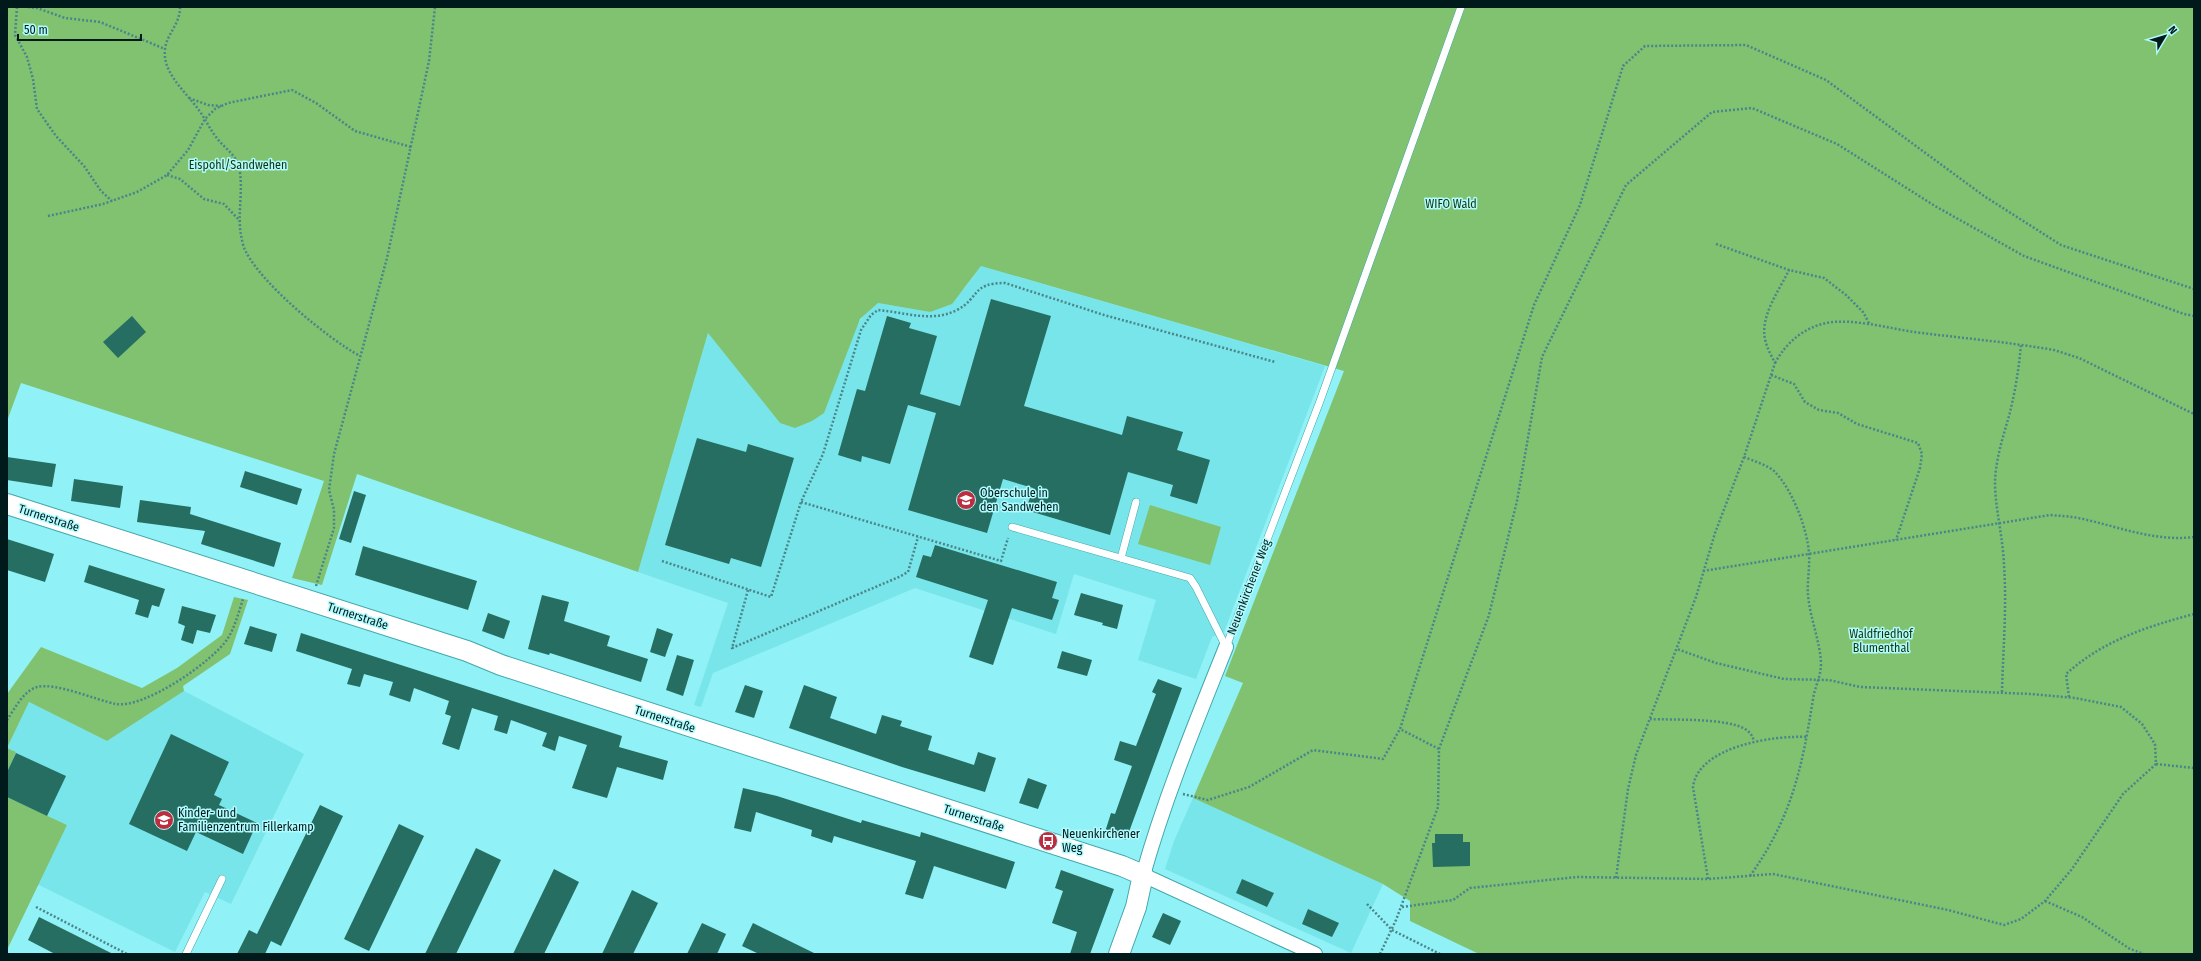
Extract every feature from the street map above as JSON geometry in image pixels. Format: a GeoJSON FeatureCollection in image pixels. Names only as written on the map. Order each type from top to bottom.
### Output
{"type":"FeatureCollection","features":[{"type":"Feature","properties":{"kind":"street","name":"Turnerstraße"},"geometry":{"type":"LineString","coordinates":[[7,504],[466,651],[501,665],[717,736],[1048,841],[1143,875],[1315,954]]}},
{"type":"Feature","properties":{"kind":"street","name":"Neuenkirchener Weg"},"geometry":{"type":"LineString","coordinates":[[1119,954],[1136,906],[1143,875],[1171,791],[1226,647]]}},
{"type":"Feature","properties":{"kind":"lane","name":"Neuenkirchener Weg"},"geometry":{"type":"LineString","coordinates":[[1226,647],[1320,401],[1461,7]]}},
{"type":"Feature","properties":{"kind":"lane"},"geometry":{"type":"LineString","coordinates":[[1121,558],[1136,502]]}},
{"type":"Feature","properties":{"kind":"lane"},"geometry":{"type":"LineString","coordinates":[[1012,527],[1190,578],[1226,647]]}},
{"type":"Feature","properties":{"kind":"lane"},"geometry":{"type":"LineString","coordinates":[[186,954],[222,879]]}},
{"type":"Feature","properties":{"kind":"path"},"geometry":{"type":"LineString","coordinates":[[18,7],[15,35],[27,57],[33,79],[37,108],[56,136],[84,166],[101,191],[112,201]]}},
{"type":"Feature","properties":{"kind":"path"},"geometry":{"type":"LineString","coordinates":[[28,7],[65,18],[100,22],[165,49]]}},
{"type":"Feature","properties":{"kind":"path"},"geometry":{"type":"LineString","coordinates":[[180,7],[180,18],[165,49],[168,66],[180,87],[205,119],[216,138],[230,151],[240,168],[240,221],[245,251],[256,268],[296,309],[342,346],[360,356]]}},
{"type":"Feature","properties":{"kind":"path"},"geometry":{"type":"LineString","coordinates":[[312,601],[334,528],[334,510],[330,490],[334,454],[387,258],[429,61],[435,7]]}},
{"type":"Feature","properties":{"kind":"path"},"geometry":{"type":"LineString","coordinates":[[1171,791],[1208,800],[1249,787],[1313,750],[1383,759],[1400,729],[1534,305],[1580,205],[1623,66],[1644,46],[1746,45],[1826,80],[1984,196],[2061,245],[2126,268],[2194,288]]}},
{"type":"Feature","properties":{"kind":"path"},"geometry":{"type":"LineString","coordinates":[[48,216],[112,201],[137,192],[167,175],[188,150],[205,119],[215,109],[222,106],[292,90],[316,103],[355,130],[411,147]]}},
{"type":"Feature","properties":{"kind":"path"},"geometry":{"type":"LineString","coordinates":[[189,98],[208,104],[222,106]]}},
{"type":"Feature","properties":{"kind":"path"},"geometry":{"type":"LineString","coordinates":[[1380,954],[1392,930],[1438,807],[1439,749],[1489,615],[1517,501],[1542,357],[1626,185],[1712,112],[1752,108],[1837,144],[1935,206],[2024,256],[2176,312],[2194,316]]}},
{"type":"Feature","properties":{"kind":"path"},"geometry":{"type":"LineString","coordinates":[[167,175],[180,179],[204,199],[224,204],[240,221]]}},
{"type":"Feature","properties":{"kind":"path"},"geometry":{"type":"LineString","coordinates":[[1716,244],[1790,270],[1824,278],[1846,294],[1863,312],[1870,326]]}},
{"type":"Feature","properties":{"kind":"path"},"geometry":{"type":"LineString","coordinates":[[1775,363],[1766,342],[1764,325],[1773,302],[1790,270]]}},
{"type":"Feature","properties":{"kind":"path"},"geometry":{"type":"LineString","coordinates":[[662,561],[771,597],[801,502],[823,454],[861,330],[871,315],[878,310],[920,316],[939,316],[958,310],[990,283],[1006,283],[1104,314],[1275,362]]}},
{"type":"Feature","properties":{"kind":"path"},"geometry":{"type":"LineString","coordinates":[[1616,878],[1628,789],[1636,755],[1677,649],[1725,504],[1744,457],[1775,363],[1781,353],[1802,331],[1827,323],[1870,326],[2020,344],[2054,350],[2079,358],[2194,414]]}},
{"type":"Feature","properties":{"kind":"path"},"geometry":{"type":"LineString","coordinates":[[2002,692],[2006,608],[2004,563],[1998,523],[1995,480],[2001,439],[2009,415],[2020,363],[2020,344]]}},
{"type":"Feature","properties":{"kind":"path"},"geometry":{"type":"LineString","coordinates":[[1771,375],[1794,384],[1805,402],[1819,410],[1838,413],[1857,424],[1918,443],[1922,454],[1920,468],[1896,540]]}},
{"type":"Feature","properties":{"kind":"path"},"geometry":{"type":"LineString","coordinates":[[1744,457],[1776,472],[1794,502],[1806,534],[1809,554],[1807,581],[1809,611],[1821,662],[1819,680],[1813,696],[1808,737],[1793,795],[1779,827],[1750,876]]}},
{"type":"Feature","properties":{"kind":"path"},"geometry":{"type":"LineString","coordinates":[[801,502],[1001,561],[1012,527]]}},
{"type":"Feature","properties":{"kind":"path"},"geometry":{"type":"LineString","coordinates":[[1703,571],[2050,515],[2078,518],[2153,537],[2178,539],[2194,537]]}},
{"type":"Feature","properties":{"kind":"path"},"geometry":{"type":"LineString","coordinates":[[748,590],[732,648],[903,575],[908,572],[918,537]]}},
{"type":"Feature","properties":{"kind":"path"},"geometry":{"type":"LineString","coordinates":[[7,720],[19,701],[35,687],[48,686],[118,704],[135,703],[152,697],[213,656],[229,638],[250,581]]}},
{"type":"Feature","properties":{"kind":"path"},"geometry":{"type":"LineString","coordinates":[[2069,697],[2066,674],[2080,662],[2135,630],[2194,614]]}},
{"type":"Feature","properties":{"kind":"path"},"geometry":{"type":"LineString","coordinates":[[1677,649],[1716,663],[1784,679],[1819,680],[1860,686],[2002,692],[2069,697],[2121,707],[2142,724],[2155,744],[2156,764]]}},
{"type":"Feature","properties":{"kind":"path"},"geometry":{"type":"LineString","coordinates":[[1650,719],[1724,723],[1744,728],[1751,734],[1754,741]]}},
{"type":"Feature","properties":{"kind":"path"},"geometry":{"type":"LineString","coordinates":[[1400,729],[1439,749]]}},
{"type":"Feature","properties":{"kind":"path"},"geometry":{"type":"LineString","coordinates":[[1708,879],[1693,787],[1694,776],[1701,767],[1724,753],[1754,741],[1792,736],[1808,737]]}},
{"type":"Feature","properties":{"kind":"path"},"geometry":{"type":"LineString","coordinates":[[1401,907],[1453,900],[1470,888],[1577,877],[1708,879],[1773,874],[1948,910],[2004,925],[2021,919],[2045,901],[2072,869],[2123,794],[2156,764],[2194,768]]}},
{"type":"Feature","properties":{"kind":"path"},"geometry":{"type":"LineString","coordinates":[[2045,901],[2082,917],[2130,949],[2144,954]]}},
{"type":"Feature","properties":{"kind":"path"},"geometry":{"type":"LineString","coordinates":[[1367,904],[1392,930],[1440,954]]}},
{"type":"Feature","properties":{"kind":"path"},"geometry":{"type":"LineString","coordinates":[[36,907],[127,954]]}},
{"type":"Feature","properties":{"kind":"shaded area","name":"Oberschule in den Sandwehen"},"geometry":{"type":"Polygon","coordinates":[[[981,266],[1325,366],[1224,632],[1212,637],[1196,679],[1138,660],[1156,600],[1074,574],[1056,634],[915,588],[713,673],[701,707],[694,705],[728,603],[638,572],[708,333],[780,423],[870,308],[878,303],[930,312],[965,288],[981,266]]]}},
{"type":"Feature","properties":{"kind":"shaded area","name":"Kinder- und Familienzentrum Fillerkamp"},"geometry":{"type":"Polygon","coordinates":[[[184,691],[304,754],[231,904],[205,892],[175,952],[37,884],[67,825],[7,797],[7,772],[16,752],[7,748],[29,702],[107,741],[184,691]]]}},
{"type":"Feature","properties":{"kind":"shaded area"},"geometry":{"type":"Polygon","coordinates":[[[1193,798],[1383,884],[1351,953],[1165,869],[1174,841],[1193,798]]]}},
{"type":"Feature","properties":{"kind":"green space"},"geometry":{"type":"Polygon","coordinates":[[[7,7],[2194,7],[2194,954],[1479,954],[1410,921],[1410,901],[1383,884],[1193,798],[1243,683],[1225,676],[1344,371],[981,266],[952,304],[930,312],[878,303],[860,319],[824,413],[812,421],[795,428],[780,423],[708,333],[638,572],[357,474],[322,585],[292,578],[324,481],[21,383],[7,421],[7,7]]]}},
{"type":"Feature","properties":{"kind":"green space"},"geometry":{"type":"Polygon","coordinates":[[[1150,505],[1221,527],[1210,565],[1138,544],[1150,505]]]}},
{"type":"Feature","properties":{"kind":"green space"},"geometry":{"type":"Polygon","coordinates":[[[234,597],[248,600],[230,654],[183,686],[184,691],[107,741],[29,702],[7,748],[7,694],[41,647],[142,688],[177,668],[222,635],[234,597]]]}},
{"type":"Feature","properties":{"kind":"green space"},"geometry":{"type":"Polygon","coordinates":[[[7,748],[16,752],[7,772],[7,748]]]}},
{"type":"Feature","properties":{"kind":"green space"},"geometry":{"type":"Polygon","coordinates":[[[7,797],[67,825],[7,950],[7,797]]]}},
{"type":"Feature","properties":{"kind":"building"},"geometry":{"type":"Polygon","coordinates":[[[991,299],[1051,316],[1024,406],[1122,435],[1127,416],[1183,432],[1177,450],[1210,460],[1197,504],[1170,496],[1173,485],[1128,472],[1110,535],[1026,510],[1033,488],[1003,479],[987,533],[908,510],[936,413],[908,405],[890,464],[862,456],[861,462],[838,455],[857,389],[865,391],[887,316],[911,323],[909,328],[937,336],[920,394],[960,406],[991,299]]]}},
{"type":"Feature","properties":{"kind":"building"},"geometry":{"type":"Polygon","coordinates":[[[132,316],[146,332],[118,358],[103,342],[132,316]]]}},
{"type":"Feature","properties":{"kind":"building"},"geometry":{"type":"Polygon","coordinates":[[[697,438],[746,452],[748,444],[794,458],[761,567],[731,558],[729,564],[665,545],[697,438]]]}},
{"type":"Feature","properties":{"kind":"building"},"geometry":{"type":"Polygon","coordinates":[[[7,457],[56,464],[52,487],[7,480],[7,457]]]}},
{"type":"Feature","properties":{"kind":"building"},"geometry":{"type":"Polygon","coordinates":[[[245,471],[302,489],[297,505],[240,487],[245,471]]]}},
{"type":"Feature","properties":{"kind":"building"},"geometry":{"type":"Polygon","coordinates":[[[74,479],[123,486],[120,508],[71,501],[74,479]]]}},
{"type":"Feature","properties":{"kind":"building"},"geometry":{"type":"Polygon","coordinates":[[[354,491],[366,495],[351,543],[339,539],[354,491]]]}},
{"type":"Feature","properties":{"kind":"building"},"geometry":{"type":"Polygon","coordinates":[[[140,500],[191,507],[190,514],[281,543],[274,567],[201,544],[205,531],[137,522],[140,500]]]}},
{"type":"Feature","properties":{"kind":"building"},"geometry":{"type":"Polygon","coordinates":[[[7,539],[54,554],[45,582],[7,570],[7,539]]]}},
{"type":"Feature","properties":{"kind":"building"},"geometry":{"type":"Polygon","coordinates":[[[935,545],[1057,582],[1052,598],[1059,600],[1052,620],[1012,608],[993,665],[969,657],[988,600],[916,577],[923,555],[931,557],[935,545]]]}},
{"type":"Feature","properties":{"kind":"building"},"geometry":{"type":"Polygon","coordinates":[[[363,546],[477,581],[468,610],[355,575],[363,546]]]}},
{"type":"Feature","properties":{"kind":"building"},"geometry":{"type":"Polygon","coordinates":[[[89,565],[165,589],[159,607],[152,605],[148,618],[135,614],[139,600],[84,582],[89,565]]]}},
{"type":"Feature","properties":{"kind":"building"},"geometry":{"type":"Polygon","coordinates":[[[1081,593],[1123,605],[1117,629],[1102,625],[1103,623],[1074,615],[1081,593]]]}},
{"type":"Feature","properties":{"kind":"building"},"geometry":{"type":"Polygon","coordinates":[[[542,595],[569,602],[564,621],[610,636],[607,646],[648,659],[641,682],[550,653],[549,655],[528,649],[542,595]]]}},
{"type":"Feature","properties":{"kind":"building"},"geometry":{"type":"Polygon","coordinates":[[[182,606],[216,615],[210,633],[197,630],[193,644],[181,640],[185,626],[178,623],[182,606]]]}},
{"type":"Feature","properties":{"kind":"building"},"geometry":{"type":"Polygon","coordinates":[[[488,613],[510,621],[504,639],[482,631],[488,613]]]}},
{"type":"Feature","properties":{"kind":"building"},"geometry":{"type":"Polygon","coordinates":[[[250,626],[277,634],[272,652],[244,644],[250,626]]]}},
{"type":"Feature","properties":{"kind":"building"},"geometry":{"type":"Polygon","coordinates":[[[657,628],[673,634],[665,657],[650,652],[657,628]]]}},
{"type":"Feature","properties":{"kind":"building"},"geometry":{"type":"Polygon","coordinates":[[[301,633],[622,736],[619,747],[668,761],[663,780],[617,767],[607,798],[572,788],[587,745],[559,736],[555,751],[542,746],[547,733],[511,720],[507,734],[494,730],[498,716],[472,708],[459,750],[442,744],[451,716],[445,714],[449,701],[414,688],[410,702],[389,695],[393,682],[364,674],[360,687],[347,684],[352,669],[296,651],[301,633]]]}},
{"type":"Feature","properties":{"kind":"building"},"geometry":{"type":"Polygon","coordinates":[[[1062,651],[1092,660],[1087,676],[1057,668],[1062,651]]]}},
{"type":"Feature","properties":{"kind":"building"},"geometry":{"type":"Polygon","coordinates":[[[677,655],[694,660],[683,696],[666,690],[677,655]]]}},
{"type":"Feature","properties":{"kind":"building"},"geometry":{"type":"Polygon","coordinates":[[[1158,679],[1182,688],[1126,840],[1105,832],[1111,813],[1115,814],[1132,766],[1114,760],[1120,741],[1136,746],[1156,694],[1152,692],[1158,679]]]}},
{"type":"Feature","properties":{"kind":"building"},"geometry":{"type":"Polygon","coordinates":[[[745,685],[763,691],[754,718],[735,712],[745,685]]]}},
{"type":"Feature","properties":{"kind":"building"},"geometry":{"type":"Polygon","coordinates":[[[804,685],[837,697],[830,718],[876,734],[882,715],[902,721],[900,726],[932,736],[928,750],[974,765],[978,752],[996,758],[985,792],[902,767],[789,728],[804,685]]]}},
{"type":"Feature","properties":{"kind":"building"},"geometry":{"type":"Polygon","coordinates":[[[171,734],[229,762],[214,795],[222,799],[219,805],[257,823],[243,854],[196,832],[187,851],[129,824],[171,734]]]}},
{"type":"Feature","properties":{"kind":"building"},"geometry":{"type":"Polygon","coordinates":[[[16,753],[66,776],[47,816],[7,797],[7,772],[16,753]]]}},
{"type":"Feature","properties":{"kind":"building"},"geometry":{"type":"Polygon","coordinates":[[[1028,778],[1047,785],[1038,809],[1019,803],[1028,778]]]}},
{"type":"Feature","properties":{"kind":"building"},"geometry":{"type":"Polygon","coordinates":[[[743,788],[777,796],[861,823],[862,820],[920,837],[921,832],[1015,862],[1006,889],[934,866],[923,899],[905,894],[916,861],[834,836],[832,843],[811,836],[812,830],[756,812],[751,832],[734,828],[743,788]]]}},
{"type":"Feature","properties":{"kind":"building"},"geometry":{"type":"Polygon","coordinates":[[[320,805],[343,816],[281,946],[271,941],[265,954],[237,954],[249,930],[257,934],[320,805]]]}},
{"type":"Feature","properties":{"kind":"building"},"geometry":{"type":"Polygon","coordinates":[[[399,824],[424,836],[369,951],[344,939],[399,824]]]}},
{"type":"Feature","properties":{"kind":"building"},"geometry":{"type":"Polygon","coordinates":[[[1435,834],[1463,834],[1463,842],[1470,842],[1470,866],[1433,867],[1432,843],[1435,843],[1435,834]]]}},
{"type":"Feature","properties":{"kind":"building"},"geometry":{"type":"Polygon","coordinates":[[[476,848],[501,860],[456,954],[425,954],[476,848]]]}},
{"type":"Feature","properties":{"kind":"building"},"geometry":{"type":"Polygon","coordinates":[[[554,869],[579,882],[544,954],[513,954],[554,869]]]}},
{"type":"Feature","properties":{"kind":"building"},"geometry":{"type":"Polygon","coordinates":[[[1061,870],[1114,889],[1090,954],[1070,954],[1077,932],[1052,923],[1063,891],[1055,888],[1061,870]]]}},
{"type":"Feature","properties":{"kind":"building"},"geometry":{"type":"Polygon","coordinates":[[[1242,879],[1274,893],[1267,907],[1236,893],[1242,879]]]}},
{"type":"Feature","properties":{"kind":"building"},"geometry":{"type":"Polygon","coordinates":[[[632,890],[658,903],[633,954],[602,954],[632,890]]]}},
{"type":"Feature","properties":{"kind":"building"},"geometry":{"type":"Polygon","coordinates":[[[1308,909],[1339,923],[1332,937],[1302,924],[1308,909]]]}},
{"type":"Feature","properties":{"kind":"building"},"geometry":{"type":"Polygon","coordinates":[[[1163,913],[1181,921],[1170,945],[1152,937],[1163,913]]]}},
{"type":"Feature","properties":{"kind":"building"},"geometry":{"type":"Polygon","coordinates":[[[39,917],[113,954],[55,954],[28,940],[39,917]]]}},
{"type":"Feature","properties":{"kind":"building"},"geometry":{"type":"Polygon","coordinates":[[[702,923],[726,934],[717,954],[687,954],[702,923]]]}},
{"type":"Feature","properties":{"kind":"building"},"geometry":{"type":"Polygon","coordinates":[[[753,923],[816,954],[759,954],[742,946],[753,923]]]}},
{"type":"Feature","properties":{"kind":"place","name":"Oberschule in den Sandwehen"},"geometry":{"type":"Point","coordinates":[966,500]}},
{"type":"Feature","properties":{"kind":"place","name":"Kinder- und Familienzentrum Fillerkamp"},"geometry":{"type":"Point","coordinates":[164,820]}},
{"type":"Feature","properties":{"kind":"place","name":"Neuenkirchener Weg"},"geometry":{"type":"Point","coordinates":[1048,841]}},
{"type":"Feature","properties":{"kind":"park label","name":"Eispohl/Sandwehen"},"geometry":{"type":"Point","coordinates":[238,165]}},
{"type":"Feature","properties":{"kind":"park label","name":"WIFO Wald"},"geometry":{"type":"Point","coordinates":[1451,204]}},
{"type":"Feature","properties":{"kind":"park label","name":"Waldfriedhof Blumenthal"},"geometry":{"type":"Point","coordinates":[1881,641]}}]}
